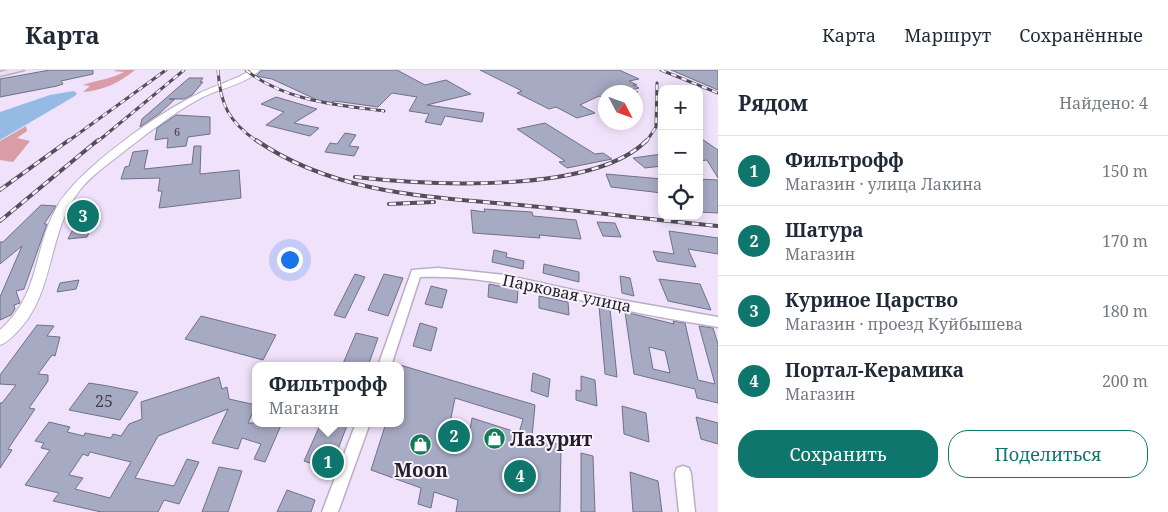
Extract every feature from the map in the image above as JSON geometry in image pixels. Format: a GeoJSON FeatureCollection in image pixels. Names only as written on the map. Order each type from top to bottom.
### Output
{"type":"FeatureCollection","features":[{"type":"Feature","properties":{"kind":"main road"},"geometry":{"type":"LineString","coordinates":[[0,74],[20,70]]}},
{"type":"Feature","properties":{"kind":"street"},"geometry":{"type":"LineString","coordinates":[[0,340],[20,322],[29,310],[37,292],[57,220],[76,187],[130,142],[192,100],[245,77],[256,70]]}},
{"type":"Feature","properties":{"kind":"street","name":"Парковая улица"},"geometry":{"type":"LineString","coordinates":[[385,362],[416,273],[444,270],[532,283],[645,309],[718,322]]}},
{"type":"Feature","properties":{"kind":"street"},"geometry":{"type":"LineString","coordinates":[[330,512],[362,427]]}},
{"type":"Feature","properties":{"kind":"street"},"geometry":{"type":"LineString","coordinates":[[683,474],[687,512]]}},
{"type":"Feature","properties":{"kind":"shaded area"},"geometry":{"type":"Polygon","coordinates":[[[135,70],[111,85],[83,92],[90,86],[83,85],[124,72],[114,71],[135,70]]]}},
{"type":"Feature","properties":{"kind":"shaded area"},"geometry":{"type":"Polygon","coordinates":[[[26,126],[27,131],[17,138],[30,141],[13,162],[0,160],[0,141],[26,126]]]}},
{"type":"Feature","properties":{"kind":"water"},"geometry":{"type":"Polygon","coordinates":[[[73,91],[77,93],[75,96],[0,140],[0,112],[50,95],[73,91]]]}},
{"type":"Feature","properties":{"kind":"building"},"geometry":{"type":"Polygon","coordinates":[[[50,70],[93,70],[93,74],[61,81],[63,84],[57,86],[0,97],[0,79],[50,70]]]}},
{"type":"Feature","properties":{"kind":"building"},"geometry":{"type":"Polygon","coordinates":[[[262,70],[397,70],[425,85],[446,80],[471,94],[427,105],[484,113],[482,122],[445,116],[441,125],[425,122],[429,114],[409,111],[417,97],[392,93],[378,107],[335,101],[326,104],[272,79],[256,76],[262,70]]]}},
{"type":"Feature","properties":{"kind":"building"},"geometry":{"type":"Polygon","coordinates":[[[480,70],[619,70],[639,79],[629,81],[637,85],[598,85],[598,96],[580,105],[595,113],[577,118],[556,107],[549,109],[517,93],[522,91],[480,70]]]}},
{"type":"Feature","properties":{"kind":"building"},"geometry":{"type":"Polygon","coordinates":[[[671,70],[718,70],[718,90],[671,70]]]}},
{"type":"Feature","properties":{"kind":"building"},"geometry":{"type":"Polygon","coordinates":[[[189,78],[203,78],[200,82],[203,82],[192,95],[184,99],[175,99],[160,113],[140,127],[142,119],[189,78]]]}},
{"type":"Feature","properties":{"kind":"building"},"geometry":{"type":"Polygon","coordinates":[[[276,97],[317,109],[294,123],[319,128],[310,136],[266,125],[284,112],[261,104],[276,97]]]}},
{"type":"Feature","properties":{"kind":"building"},"geometry":{"type":"Polygon","coordinates":[[[176,115],[210,117],[210,134],[188,137],[186,146],[167,148],[168,138],[155,140],[157,128],[176,115]]]}},
{"type":"Feature","properties":{"kind":"building"},"geometry":{"type":"Polygon","coordinates":[[[545,123],[595,154],[603,153],[612,159],[567,168],[559,162],[565,161],[517,129],[545,123]]]}},
{"type":"Feature","properties":{"kind":"building"},"geometry":{"type":"Polygon","coordinates":[[[345,133],[356,135],[349,146],[359,147],[354,156],[325,152],[330,143],[337,144],[345,133]]]}},
{"type":"Feature","properties":{"kind":"building"},"geometry":{"type":"Polygon","coordinates":[[[703,140],[718,150],[718,178],[707,160],[703,160],[703,140]]]}},
{"type":"Feature","properties":{"kind":"building"},"geometry":{"type":"Polygon","coordinates":[[[194,146],[201,146],[200,174],[239,170],[241,198],[159,208],[162,191],[158,191],[160,178],[121,179],[125,167],[129,166],[133,152],[148,150],[144,169],[192,164],[194,146]]]}},
{"type":"Feature","properties":{"kind":"building"},"geometry":{"type":"Polygon","coordinates":[[[658,155],[658,166],[645,168],[633,158],[658,155]]]}},
{"type":"Feature","properties":{"kind":"building"},"geometry":{"type":"Polygon","coordinates":[[[606,174],[658,179],[658,193],[611,187],[606,174]]]}},
{"type":"Feature","properties":{"kind":"building"},"geometry":{"type":"Polygon","coordinates":[[[703,179],[718,180],[718,213],[703,212],[703,179]]]}},
{"type":"Feature","properties":{"kind":"building"},"geometry":{"type":"Polygon","coordinates":[[[41,205],[56,206],[44,224],[47,224],[24,289],[16,291],[20,303],[14,305],[15,309],[11,315],[0,320],[0,297],[22,246],[0,264],[0,242],[3,242],[41,205]]]}},
{"type":"Feature","properties":{"kind":"building"},"geometry":{"type":"Polygon","coordinates":[[[484,209],[532,212],[533,216],[576,220],[581,239],[539,235],[540,238],[473,233],[471,210],[485,212],[484,209]]]}},
{"type":"Feature","properties":{"kind":"building"},"geometry":{"type":"Polygon","coordinates":[[[99,210],[87,237],[68,239],[82,212],[99,210]]]}},
{"type":"Feature","properties":{"kind":"building"},"geometry":{"type":"Polygon","coordinates":[[[597,222],[615,223],[621,237],[603,236],[597,222]]]}},
{"type":"Feature","properties":{"kind":"building"},"geometry":{"type":"Polygon","coordinates":[[[669,231],[718,238],[718,254],[688,249],[696,267],[657,261],[653,251],[674,254],[669,231]]]}},
{"type":"Feature","properties":{"kind":"building"},"geometry":{"type":"Polygon","coordinates":[[[494,250],[507,253],[506,257],[524,261],[523,269],[492,262],[494,250]]]}},
{"type":"Feature","properties":{"kind":"building"},"geometry":{"type":"Polygon","coordinates":[[[544,264],[579,272],[579,282],[543,273],[544,264]]]}},
{"type":"Feature","properties":{"kind":"building"},"geometry":{"type":"Polygon","coordinates":[[[355,274],[365,277],[345,318],[334,315],[355,274]]]}},
{"type":"Feature","properties":{"kind":"building"},"geometry":{"type":"Polygon","coordinates":[[[384,274],[403,278],[388,316],[368,310],[384,274]]]}},
{"type":"Feature","properties":{"kind":"building"},"geometry":{"type":"Polygon","coordinates":[[[620,276],[630,278],[634,296],[622,293],[620,276]]]}},
{"type":"Feature","properties":{"kind":"building"},"geometry":{"type":"Polygon","coordinates":[[[659,279],[700,284],[711,310],[668,301],[659,279]]]}},
{"type":"Feature","properties":{"kind":"building"},"geometry":{"type":"Polygon","coordinates":[[[79,280],[76,289],[57,292],[60,283],[79,280]]]}},
{"type":"Feature","properties":{"kind":"building"},"geometry":{"type":"Polygon","coordinates":[[[489,284],[518,290],[517,303],[488,297],[489,284]]]}},
{"type":"Feature","properties":{"kind":"building"},"geometry":{"type":"Polygon","coordinates":[[[431,286],[447,290],[442,308],[425,304],[431,286]]]}},
{"type":"Feature","properties":{"kind":"building"},"geometry":{"type":"Polygon","coordinates":[[[539,296],[568,302],[569,315],[539,308],[539,296]]]}},
{"type":"Feature","properties":{"kind":"building"},"geometry":{"type":"Polygon","coordinates":[[[599,306],[610,309],[617,377],[605,374],[599,306]]]}},
{"type":"Feature","properties":{"kind":"building"},"geometry":{"type":"Polygon","coordinates":[[[625,312],[674,324],[673,321],[685,323],[698,380],[715,384],[699,326],[713,328],[718,344],[718,403],[697,398],[695,389],[634,374],[625,312]],[[649,347],[653,369],[670,373],[665,351],[649,347]]]}},
{"type":"Feature","properties":{"kind":"building"},"geometry":{"type":"Polygon","coordinates":[[[201,316],[276,335],[263,360],[185,339],[201,316]]]}},
{"type":"Feature","properties":{"kind":"building"},"geometry":{"type":"Polygon","coordinates":[[[420,323],[437,328],[431,351],[413,346],[420,323]]]}},
{"type":"Feature","properties":{"kind":"building"},"geometry":{"type":"Polygon","coordinates":[[[37,325],[54,326],[47,336],[60,337],[55,356],[52,355],[38,374],[48,375],[48,381],[29,408],[35,409],[8,449],[12,450],[0,468],[0,403],[16,385],[0,384],[0,375],[37,325]]]}},
{"type":"Feature","properties":{"kind":"building"},"geometry":{"type":"Polygon","coordinates":[[[356,333],[378,338],[369,362],[344,362],[356,333]]]}},
{"type":"Feature","properties":{"kind":"building"},"geometry":{"type":"Polygon","coordinates":[[[404,366],[535,405],[532,437],[561,445],[560,512],[456,512],[458,500],[434,492],[431,508],[418,504],[421,488],[371,470],[385,427],[404,427],[404,366]],[[455,398],[450,423],[470,430],[472,418],[519,433],[523,419],[455,398]]]}},
{"type":"Feature","properties":{"kind":"building"},"geometry":{"type":"Polygon","coordinates":[[[533,373],[550,379],[548,397],[531,391],[533,373]]]}},
{"type":"Feature","properties":{"kind":"building"},"geometry":{"type":"Polygon","coordinates":[[[581,376],[595,380],[597,406],[576,400],[576,390],[581,391],[581,376]]]}},
{"type":"Feature","properties":{"kind":"building"},"geometry":{"type":"Polygon","coordinates":[[[219,377],[222,389],[227,387],[229,399],[252,404],[252,414],[248,423],[252,423],[252,427],[280,427],[265,462],[254,459],[261,444],[242,438],[238,449],[212,443],[228,409],[158,436],[135,478],[174,486],[187,459],[199,462],[179,504],[164,500],[158,512],[101,512],[53,501],[59,493],[25,485],[50,450],[41,448],[44,443],[35,441],[49,422],[70,427],[67,432],[84,436],[85,433],[111,438],[113,434],[121,436],[129,424],[142,419],[141,402],[219,377]],[[90,452],[88,456],[83,454],[69,475],[83,478],[75,489],[110,498],[131,462],[90,452]]]}},
{"type":"Feature","properties":{"kind":"building"},"geometry":{"type":"Polygon","coordinates":[[[89,383],[138,392],[120,420],[69,410],[89,383]]]}},
{"type":"Feature","properties":{"kind":"building"},"geometry":{"type":"Polygon","coordinates":[[[622,406],[646,413],[649,442],[624,434],[622,406]]]}},
{"type":"Feature","properties":{"kind":"building"},"geometry":{"type":"Polygon","coordinates":[[[696,417],[718,423],[718,444],[701,439],[696,417]]]}},
{"type":"Feature","properties":{"kind":"building"},"geometry":{"type":"Polygon","coordinates":[[[319,427],[346,427],[330,470],[304,461],[319,427]]]}},
{"type":"Feature","properties":{"kind":"building"},"geometry":{"type":"Polygon","coordinates":[[[581,453],[593,456],[595,512],[581,512],[581,453]]]}},
{"type":"Feature","properties":{"kind":"building"},"geometry":{"type":"Polygon","coordinates":[[[219,467],[242,471],[228,512],[202,512],[219,467]]]}},
{"type":"Feature","properties":{"kind":"building"},"geometry":{"type":"Polygon","coordinates":[[[630,472],[658,481],[662,512],[633,512],[630,472]]]}},
{"type":"Feature","properties":{"kind":"building"},"geometry":{"type":"Polygon","coordinates":[[[287,490],[315,500],[311,512],[277,512],[287,490]]]}},
{"type":"Feature","properties":{"kind":"railway"},"geometry":{"type":"LineString","coordinates":[[67,142],[166,70]]}},
{"type":"Feature","properties":{"kind":"railway"},"geometry":{"type":"LineString","coordinates":[[97,142],[184,70]]}},
{"type":"Feature","properties":{"kind":"railway"},"geometry":{"type":"LineString","coordinates":[[218,70],[221,93],[228,112],[233,120],[258,142]]}},
{"type":"Feature","properties":{"kind":"railway"},"geometry":{"type":"LineString","coordinates":[[246,70],[277,89],[294,95],[330,104],[384,111]]}},
{"type":"Feature","properties":{"kind":"railway"},"geometry":{"type":"LineString","coordinates":[[661,70],[718,93]]}},
{"type":"Feature","properties":{"kind":"railway"},"geometry":{"type":"LineString","coordinates":[[646,142],[656,127],[657,83]]}},
{"type":"Feature","properties":{"kind":"railway"},"geometry":{"type":"LineString","coordinates":[[0,190],[69,140]]}},
{"type":"Feature","properties":{"kind":"railway"},"geometry":{"type":"LineString","coordinates":[[0,221],[98,140]]}},
{"type":"Feature","properties":{"kind":"railway"},"geometry":{"type":"LineString","coordinates":[[256,140],[287,159],[320,173],[388,191],[458,200],[718,226]]}},
{"type":"Feature","properties":{"kind":"railway"},"geometry":{"type":"LineString","coordinates":[[355,177],[465,183],[508,182],[550,178],[589,170],[622,158],[647,140]]}},
{"type":"Feature","properties":{"kind":"railway"},"geometry":{"type":"LineString","coordinates":[[389,204],[434,202]]}},
{"type":"Feature","properties":{"kind":"place","name":"Куриное Царство"},"geometry":{"type":"Point","coordinates":[83,216]}},
{"type":"Feature","properties":{"kind":"place","name":"Шатура"},"geometry":{"type":"Point","coordinates":[454,436]}},
{"type":"Feature","properties":{"kind":"place","name":"Лазурит"},"geometry":{"type":"Point","coordinates":[494,439]}},
{"type":"Feature","properties":{"kind":"place","name":"Moon"},"geometry":{"type":"Point","coordinates":[421,444]}},
{"type":"Feature","properties":{"kind":"place","name":"Фильтрофф"},"geometry":{"type":"Point","coordinates":[328,462]}},
{"type":"Feature","properties":{"kind":"place","name":"Портал-Керамика"},"geometry":{"type":"Point","coordinates":[520,476]}}]}
